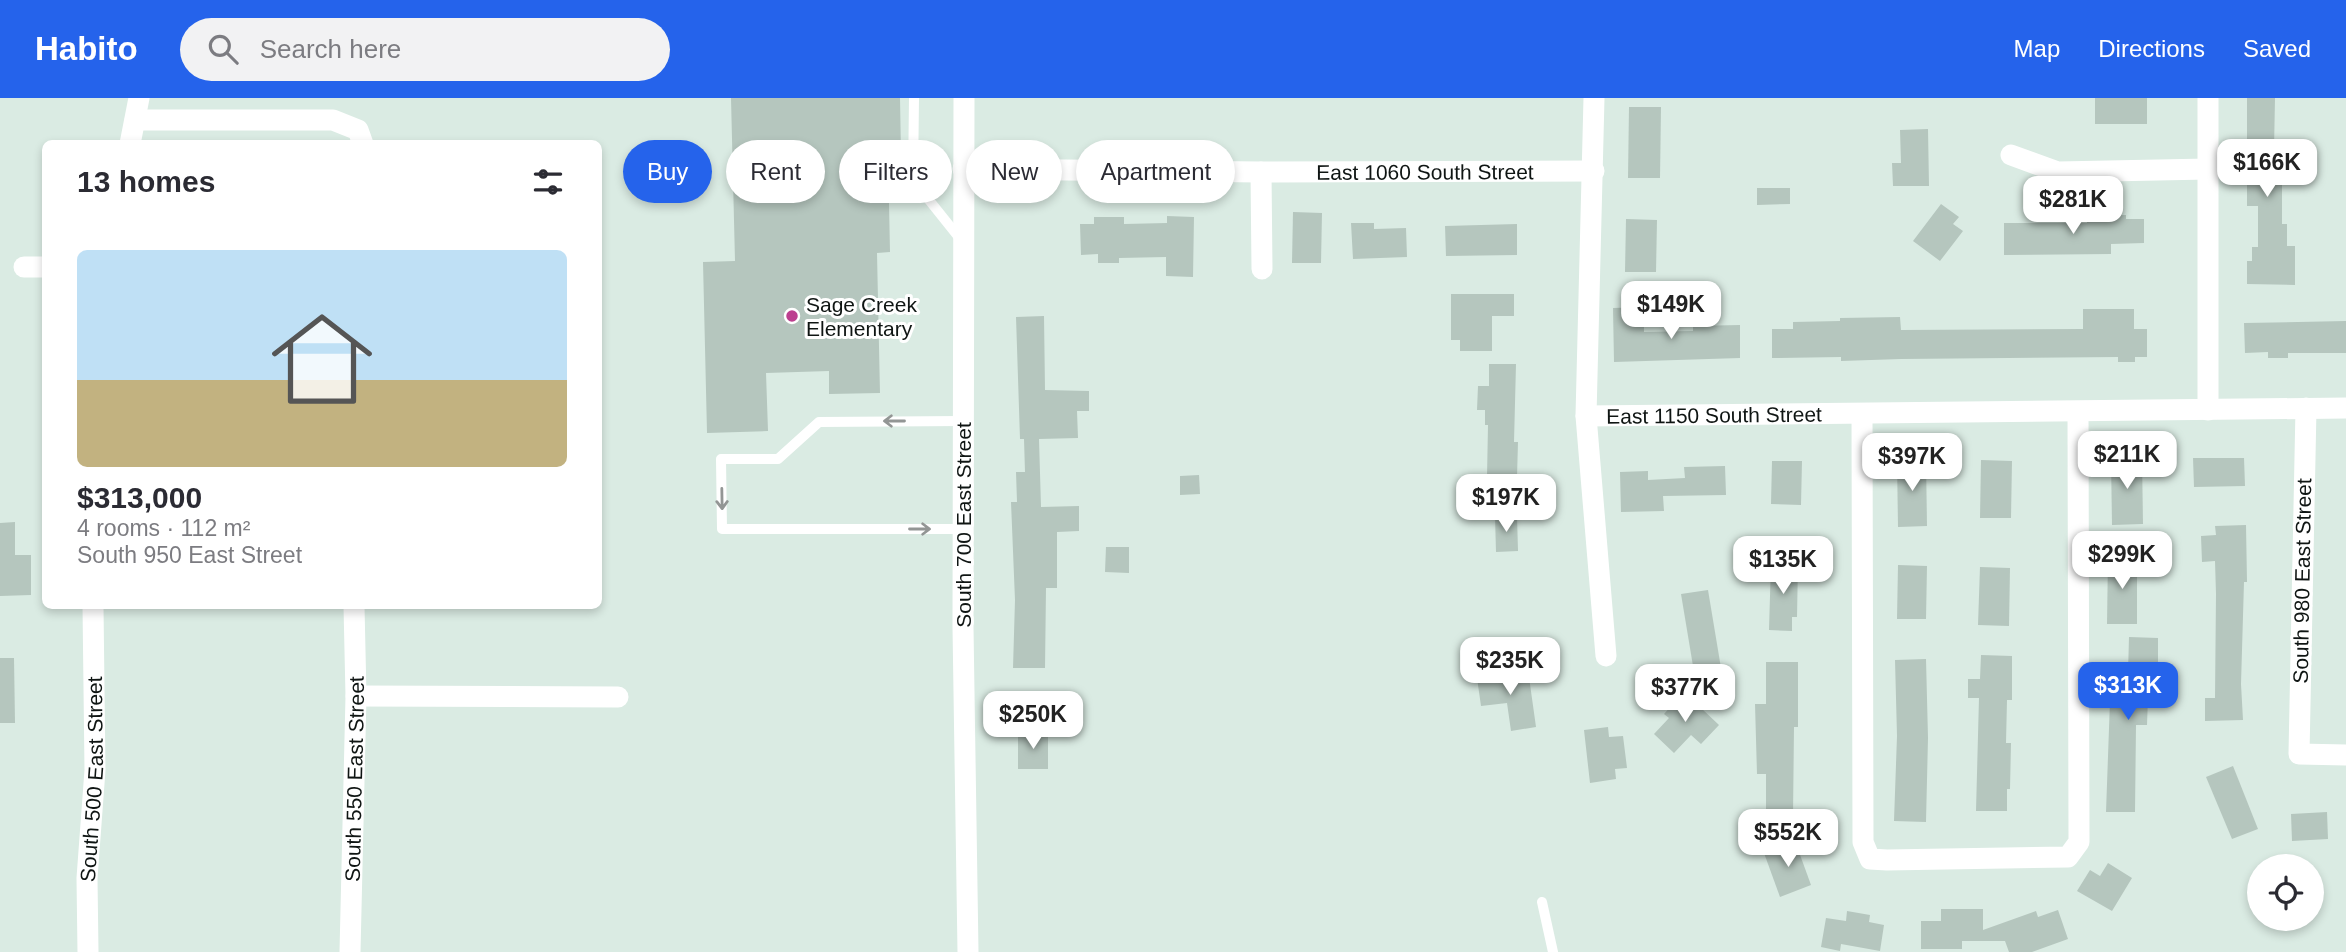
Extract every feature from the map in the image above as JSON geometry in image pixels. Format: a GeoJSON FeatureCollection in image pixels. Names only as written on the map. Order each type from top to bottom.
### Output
{"type":"FeatureCollection","features":[{"type":"Feature","properties":{"kind":"street"},"geometry":{"type":"LineString","coordinates":[[131,140],[139,98]]}},
{"type":"Feature","properties":{"kind":"street","name":"South 700 East Street"},"geometry":{"type":"LineString","coordinates":[[964,98],[962,242],[968,952]]}},
{"type":"Feature","properties":{"kind":"street"},"geometry":{"type":"LineString","coordinates":[[1594,98],[1586,416],[1606,656]]}},
{"type":"Feature","properties":{"kind":"street"},"geometry":{"type":"LineString","coordinates":[[2207,98],[2208,410]]}},
{"type":"Feature","properties":{"kind":"street"},"geometry":{"type":"LineString","coordinates":[[135,120],[333,120],[360,137]]}},
{"type":"Feature","properties":{"kind":"street"},"geometry":{"type":"LineString","coordinates":[[2011,155],[2058,172],[2208,169]]}},
{"type":"Feature","properties":{"kind":"street","name":"East 1060 South Street"},"geometry":{"type":"LineString","coordinates":[[963,169],[1594,171]]}},
{"type":"Feature","properties":{"kind":"street"},"geometry":{"type":"LineString","coordinates":[[1261,172],[1262,269]]}},
{"type":"Feature","properties":{"kind":"street","name":"South 980 East Street"},"geometry":{"type":"LineString","coordinates":[[2306,408],[2299,754],[2346,755]]}},
{"type":"Feature","properties":{"kind":"street","name":"East 1150 South Street"},"geometry":{"type":"LineString","coordinates":[[1586,416],[2346,408]]}},
{"type":"Feature","properties":{"kind":"street"},"geometry":{"type":"LineString","coordinates":[[1862,414],[1863,842],[1870,859],[2068,858],[2079,842],[2078,412]]}},
{"type":"Feature","properties":{"kind":"street","name":"South 500 East Street"},"geometry":{"type":"LineString","coordinates":[[88,952],[88,878],[95,769],[93,609]]}},
{"type":"Feature","properties":{"kind":"street","name":"South 550 East Street"},"geometry":{"type":"LineString","coordinates":[[350,952],[356,696],[354,609]]}},
{"type":"Feature","properties":{"kind":"street"},"geometry":{"type":"LineString","coordinates":[[356,696],[618,697]]}},
{"type":"Feature","properties":{"kind":"lane"},"geometry":{"type":"LineString","coordinates":[[914,98],[913,180],[962,242]]}},
{"type":"Feature","properties":{"kind":"lane"},"geometry":{"type":"LineString","coordinates":[[963,421],[820,422],[778,458],[721,459],[722,529],[964,529]]}},
{"type":"Feature","properties":{"kind":"lane"},"geometry":{"type":"LineString","coordinates":[[1542,902],[1553,952]]}},
{"type":"Feature","properties":{"kind":"building","name":"Sage Creek Elementary"},"geometry":{"type":"Polygon","coordinates":[[[731,98],[900,98],[901,140],[839,140],[839,203],[889,203],[890,252],[877,253],[880,393],[829,394],[829,371],[766,373],[768,431],[707,433],[703,262],[735,261],[734,203],[825,203],[825,140],[732,140],[731,98]]]}},
{"type":"Feature","properties":{"kind":"building"},"geometry":{"type":"Polygon","coordinates":[[[2095,98],[2147,98],[2147,124],[2095,124],[2095,98]]]}},
{"type":"Feature","properties":{"kind":"building"},"geometry":{"type":"Polygon","coordinates":[[[2247,98],[2275,98],[2274,150],[2282,150],[2282,224],[2287,224],[2287,246],[2295,246],[2295,285],[2247,284],[2247,261],[2252,261],[2252,247],[2258,247],[2258,206],[2247,206],[2247,98]]]}},
{"type":"Feature","properties":{"kind":"building"},"geometry":{"type":"Polygon","coordinates":[[[1629,107],[1661,107],[1660,178],[1628,178],[1629,107]]]}},
{"type":"Feature","properties":{"kind":"building"},"geometry":{"type":"Polygon","coordinates":[[[1928,129],[1929,186],[1893,186],[1892,163],[1901,163],[1900,130],[1928,129]]]}},
{"type":"Feature","properties":{"kind":"building"},"geometry":{"type":"Polygon","coordinates":[[[1757,188],[1790,188],[1790,204],[1757,205],[1757,188]]]}},
{"type":"Feature","properties":{"kind":"building"},"geometry":{"type":"Polygon","coordinates":[[[1941,204],[1959,217],[1953,224],[1963,231],[1940,261],[1913,241],[1941,204]]]}},
{"type":"Feature","properties":{"kind":"building"},"geometry":{"type":"Polygon","coordinates":[[[1293,212],[1322,213],[1321,263],[1292,263],[1293,212]]]}},
{"type":"Feature","properties":{"kind":"building"},"geometry":{"type":"Polygon","coordinates":[[[2126,215],[2126,219],[2144,219],[2144,243],[2111,244],[2111,254],[2004,255],[2004,223],[2087,223],[2086,216],[2126,215]]]}},
{"type":"Feature","properties":{"kind":"building"},"geometry":{"type":"Polygon","coordinates":[[[1167,216],[1194,217],[1193,277],[1166,276],[1166,257],[1119,258],[1119,263],[1098,263],[1098,254],[1081,255],[1080,224],[1094,224],[1094,217],[1124,217],[1124,224],[1167,223],[1167,216]]]}},
{"type":"Feature","properties":{"kind":"building"},"geometry":{"type":"Polygon","coordinates":[[[1626,219],[1657,220],[1656,272],[1625,272],[1626,219]]]}},
{"type":"Feature","properties":{"kind":"building"},"geometry":{"type":"Polygon","coordinates":[[[1351,223],[1374,223],[1374,229],[1406,228],[1407,257],[1353,259],[1351,223]]]}},
{"type":"Feature","properties":{"kind":"building"},"geometry":{"type":"Polygon","coordinates":[[[1517,224],[1517,255],[1446,256],[1445,226],[1517,224]]]}},
{"type":"Feature","properties":{"kind":"building"},"geometry":{"type":"Polygon","coordinates":[[[1451,294],[1514,294],[1514,316],[1492,316],[1492,351],[1460,351],[1460,340],[1451,340],[1451,294]]]}},
{"type":"Feature","properties":{"kind":"building"},"geometry":{"type":"Polygon","coordinates":[[[1644,307],[1644,332],[1693,331],[1693,326],[1740,325],[1740,358],[1614,362],[1613,308],[1644,307]]]}},
{"type":"Feature","properties":{"kind":"building"},"geometry":{"type":"Polygon","coordinates":[[[2083,309],[2134,309],[2134,329],[2147,329],[2147,357],[2135,357],[2135,362],[2118,362],[2118,357],[1841,361],[1841,357],[1772,358],[1772,329],[1793,329],[1793,322],[1900,317],[1901,330],[2083,329],[2083,309]]]}},
{"type":"Feature","properties":{"kind":"building"},"geometry":{"type":"Polygon","coordinates":[[[1044,316],[1045,390],[1089,391],[1089,411],[1077,411],[1078,438],[1039,439],[1041,507],[1079,506],[1079,531],[1057,532],[1057,588],[1046,588],[1045,668],[1013,668],[1015,600],[1011,502],[1017,502],[1016,472],[1025,472],[1024,439],[1020,439],[1016,317],[1044,316]]]}},
{"type":"Feature","properties":{"kind":"building"},"geometry":{"type":"Polygon","coordinates":[[[2346,321],[2346,353],[2288,353],[2288,358],[2268,358],[2268,352],[2245,353],[2244,323],[2346,321]]]}},
{"type":"Feature","properties":{"kind":"building"},"geometry":{"type":"Polygon","coordinates":[[[1489,364],[1516,364],[1514,442],[1518,442],[1517,477],[1487,477],[1488,425],[1485,425],[1485,410],[1477,410],[1478,386],[1489,386],[1489,364]]]}},
{"type":"Feature","properties":{"kind":"building"},"geometry":{"type":"Polygon","coordinates":[[[2111,458],[2142,458],[2143,524],[2112,525],[2111,458]]]}},
{"type":"Feature","properties":{"kind":"building"},"geometry":{"type":"Polygon","coordinates":[[[2193,458],[2244,458],[2245,486],[2194,487],[2193,458]]]}},
{"type":"Feature","properties":{"kind":"building"},"geometry":{"type":"Polygon","coordinates":[[[1897,460],[1926,460],[1927,526],[1898,527],[1897,460]]]}},
{"type":"Feature","properties":{"kind":"building"},"geometry":{"type":"Polygon","coordinates":[[[1981,460],[2012,461],[2011,518],[1980,518],[1981,460]]]}},
{"type":"Feature","properties":{"kind":"building"},"geometry":{"type":"Polygon","coordinates":[[[1772,461],[1802,461],[1801,505],[1771,504],[1772,461]]]}},
{"type":"Feature","properties":{"kind":"building"},"geometry":{"type":"Polygon","coordinates":[[[1725,466],[1726,495],[1663,496],[1664,511],[1621,512],[1620,472],[1648,471],[1648,480],[1685,478],[1684,467],[1725,466]]]}},
{"type":"Feature","properties":{"kind":"building"},"geometry":{"type":"Polygon","coordinates":[[[1199,475],[1200,494],[1180,495],[1180,476],[1199,475]]]}},
{"type":"Feature","properties":{"kind":"building"},"geometry":{"type":"Polygon","coordinates":[[[1495,516],[1517,516],[1518,551],[1496,552],[1495,516]]]}},
{"type":"Feature","properties":{"kind":"building"},"geometry":{"type":"Polygon","coordinates":[[[15,522],[15,555],[31,555],[31,595],[0,596],[0,523],[15,522]]]}},
{"type":"Feature","properties":{"kind":"building"},"geometry":{"type":"Polygon","coordinates":[[[2246,525],[2247,582],[2244,582],[2241,684],[2243,720],[2205,721],[2205,698],[2215,698],[2216,594],[2215,561],[2202,562],[2201,536],[2216,535],[2215,526],[2246,525]]]}},
{"type":"Feature","properties":{"kind":"building"},"geometry":{"type":"Polygon","coordinates":[[[1106,547],[1129,547],[1129,573],[1105,572],[1106,547]]]}},
{"type":"Feature","properties":{"kind":"building"},"geometry":{"type":"Polygon","coordinates":[[[2108,557],[2137,557],[2137,624],[2107,624],[2108,557]]]}},
{"type":"Feature","properties":{"kind":"building"},"geometry":{"type":"Polygon","coordinates":[[[1771,562],[1798,563],[1797,617],[1792,617],[1792,631],[1769,630],[1771,562]]]}},
{"type":"Feature","properties":{"kind":"building"},"geometry":{"type":"Polygon","coordinates":[[[1898,565],[1927,566],[1926,619],[1897,619],[1898,565]]]}},
{"type":"Feature","properties":{"kind":"building"},"geometry":{"type":"Polygon","coordinates":[[[1980,567],[2010,568],[2009,626],[1978,625],[1980,567]]]}},
{"type":"Feature","properties":{"kind":"building"},"geometry":{"type":"Polygon","coordinates":[[[1708,590],[1721,668],[1694,672],[1681,594],[1708,590]]]}},
{"type":"Feature","properties":{"kind":"building"},"geometry":{"type":"Polygon","coordinates":[[[2129,637],[2158,638],[2158,669],[2149,669],[2147,725],[2136,725],[2135,812],[2106,812],[2111,673],[2128,673],[2129,637]]]}},
{"type":"Feature","properties":{"kind":"building"},"geometry":{"type":"Polygon","coordinates":[[[1981,655],[2012,656],[2012,700],[2007,700],[2006,743],[2011,743],[2007,811],[1976,811],[1979,698],[1968,698],[1968,679],[1980,679],[1981,655]]]}},
{"type":"Feature","properties":{"kind":"building"},"geometry":{"type":"Polygon","coordinates":[[[0,658],[14,658],[15,723],[0,723],[0,658]]]}},
{"type":"Feature","properties":{"kind":"building"},"geometry":{"type":"Polygon","coordinates":[[[1926,659],[1926,822],[1894,821],[1897,736],[1895,660],[1926,659]]]}},
{"type":"Feature","properties":{"kind":"building"},"geometry":{"type":"Polygon","coordinates":[[[1766,662],[1798,662],[1798,727],[1794,727],[1793,816],[1766,815],[1766,774],[1757,774],[1755,704],[1766,704],[1766,662]]]}},
{"type":"Feature","properties":{"kind":"building"},"geometry":{"type":"Polygon","coordinates":[[[1528,670],[1536,727],[1511,731],[1507,703],[1481,706],[1477,678],[1528,670]]]}},
{"type":"Feature","properties":{"kind":"building"},"geometry":{"type":"Polygon","coordinates":[[[1684,692],[1719,725],[1701,744],[1691,735],[1674,753],[1654,734],[1669,718],[1664,714],[1684,692]]]}},
{"type":"Feature","properties":{"kind":"building"},"geometry":{"type":"Polygon","coordinates":[[[1608,727],[1609,737],[1623,736],[1627,768],[1615,769],[1616,779],[1590,783],[1584,730],[1608,727]]]}},
{"type":"Feature","properties":{"kind":"building"},"geometry":{"type":"Polygon","coordinates":[[[1048,732],[1048,769],[1018,769],[1018,733],[1048,732]]]}},
{"type":"Feature","properties":{"kind":"building"},"geometry":{"type":"Polygon","coordinates":[[[2233,766],[2258,829],[2232,839],[2206,777],[2233,766]]]}},
{"type":"Feature","properties":{"kind":"building"},"geometry":{"type":"Polygon","coordinates":[[[2327,812],[2328,839],[2292,841],[2291,814],[2327,812]]]}},
{"type":"Feature","properties":{"kind":"building"},"geometry":{"type":"Polygon","coordinates":[[[1795,841],[1811,885],[1780,897],[1764,853],[1795,841]]]}},
{"type":"Feature","properties":{"kind":"building"},"geometry":{"type":"Polygon","coordinates":[[[2108,863],[2132,878],[2112,911],[2077,891],[2090,870],[2100,876],[2108,863]]]}},
{"type":"Feature","properties":{"kind":"building"},"geometry":{"type":"Polygon","coordinates":[[[1941,909],[1983,909],[1983,930],[2036,911],[2038,917],[2058,910],[2068,939],[2032,952],[2009,952],[2005,941],[1962,941],[1962,949],[1921,949],[1921,921],[1941,921],[1941,909]]]}},
{"type":"Feature","properties":{"kind":"building"},"geometry":{"type":"Polygon","coordinates":[[[1847,911],[1870,915],[1869,922],[1884,925],[1880,951],[1841,944],[1840,951],[1821,947],[1826,918],[1846,921],[1847,911]]]}},
{"type":"Feature","properties":{"kind":"place","name":"Sage Creek Elementary"},"geometry":{"type":"Point","coordinates":[792,316]}}]}
